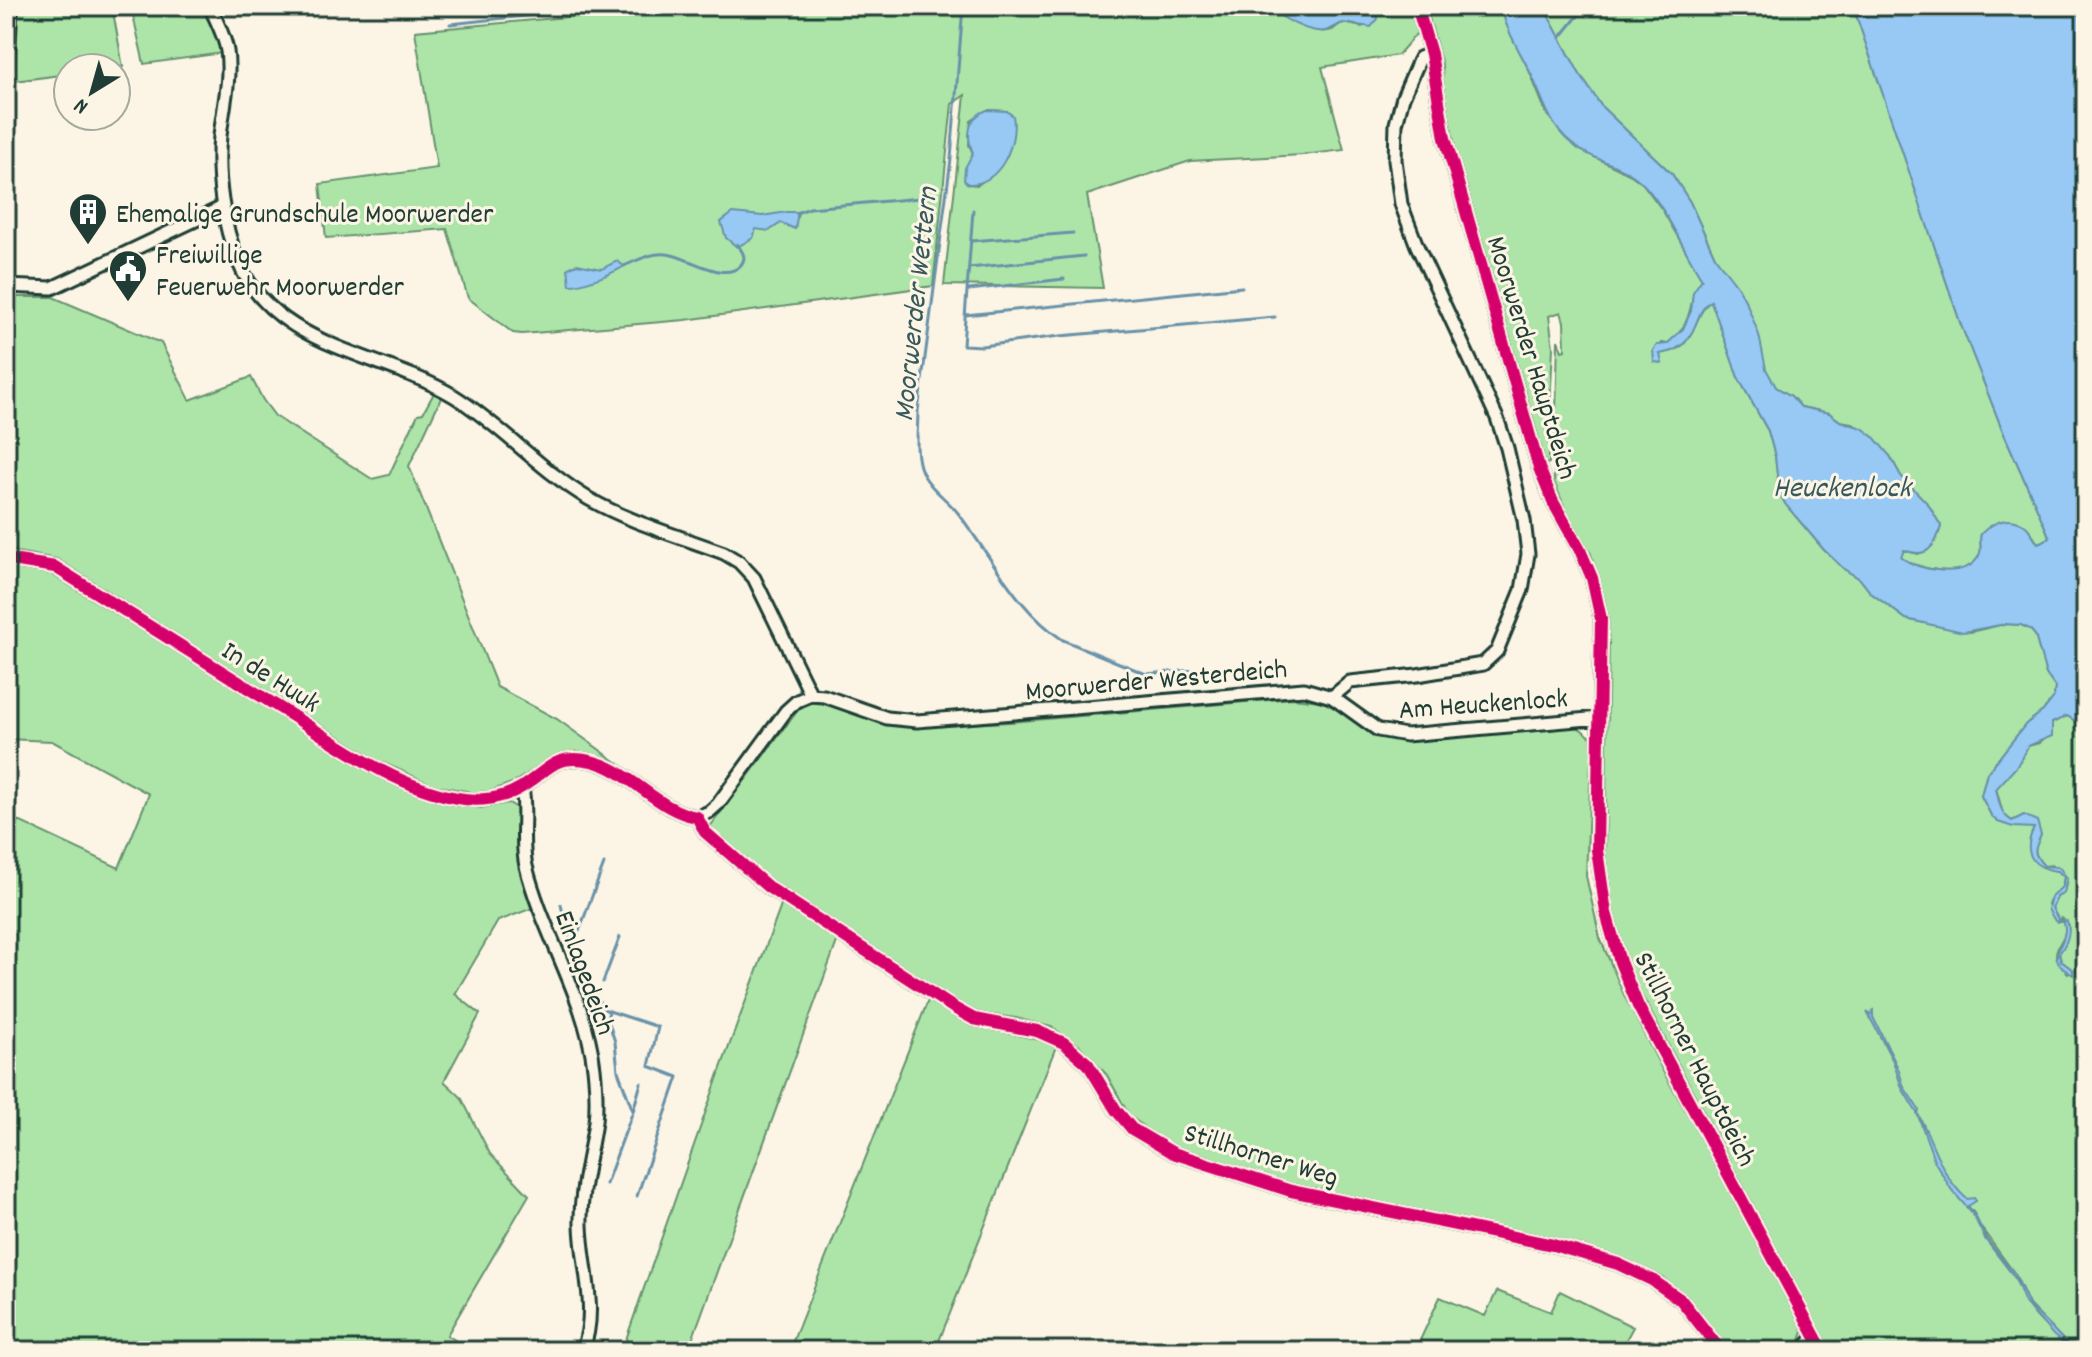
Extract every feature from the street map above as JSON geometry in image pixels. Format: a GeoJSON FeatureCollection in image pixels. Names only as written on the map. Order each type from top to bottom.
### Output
{"type":"FeatureCollection","features":[{"type":"Feature","properties":{"kind":"street"},"geometry":{"type":"LineString","coordinates":[[6,75],[11,6]]}},
{"type":"Feature","properties":{"kind":"street"},"geometry":{"type":"LineString","coordinates":[[210,6],[227,52],[218,158],[223,207],[238,261],[264,301],[295,327],[451,395],[589,499],[625,516],[724,553],[739,562],[754,578],[811,695],[797,701],[786,711],[718,804],[697,817]]}},
{"type":"Feature","properties":{"kind":"street","name":"Moorwerder Hauptdeich"},"geometry":{"type":"LineString","coordinates":[[1417,6],[1431,54],[1445,138],[1539,468],[1592,578],[1601,619],[1600,718]]}},
{"type":"Feature","properties":{"kind":"street"},"geometry":{"type":"LineString","coordinates":[[1332,697],[1350,682],[1483,664],[1497,651],[1524,581],[1528,554],[1524,520],[1507,448],[1497,418],[1401,205],[1395,142],[1399,111],[1420,58],[1431,54]]}},
{"type":"Feature","properties":{"kind":"street"},"geometry":{"type":"LineString","coordinates":[[6,286],[52,288],[223,207]]}},
{"type":"Feature","properties":{"kind":"street","name":"In de Huuk"},"geometry":{"type":"LineString","coordinates":[[6,559],[55,567],[372,765],[401,779],[431,791],[473,800],[503,796],[522,787]]}},
{"type":"Feature","properties":{"kind":"street","name":"Moorwerder Westerdeich"},"geometry":{"type":"LineString","coordinates":[[811,695],[824,696],[887,718],[917,721],[1289,689],[1320,692],[1332,697]]}},
{"type":"Feature","properties":{"kind":"street","name":"Am Heuckenlock"},"geometry":{"type":"LineString","coordinates":[[1332,697],[1378,730],[1406,735],[1600,718]]}},
{"type":"Feature","properties":{"kind":"street","name":"Stillhorner Hauptdeich"},"geometry":{"type":"LineString","coordinates":[[1600,718],[1599,871],[1606,913],[1620,962],[1638,1006],[1823,1351]]}},
{"type":"Feature","properties":{"kind":"street","name":"Stillhorner Weg"},"geometry":{"type":"LineString","coordinates":[[522,787],[557,761],[573,758],[595,762],[620,774],[671,809],[697,817],[705,832],[768,887],[954,1008],[974,1019],[1052,1036],[1075,1050],[1098,1077],[1124,1121],[1148,1140],[1200,1164],[1291,1191],[1553,1245],[1618,1264],[1652,1280],[1681,1300],[1721,1351]]}},
{"type":"Feature","properties":{"kind":"street","name":"Einlagedeich"},"geometry":{"type":"LineString","coordinates":[[522,787],[526,864],[540,912],[581,1014],[594,1076],[595,1122],[581,1205],[585,1277],[591,1312],[582,1351]]}},
{"type":"Feature","properties":{"kind":"street"},"geometry":{"type":"LineString","coordinates":[[1802,1351],[1814,1337]]}},
{"type":"Feature","properties":{"kind":"green space"},"geometry":{"type":"Polygon","coordinates":[[[19,6],[112,6],[120,52],[52,52],[52,76],[14,81],[19,6]]]}},
{"type":"Feature","properties":{"kind":"green space"},"geometry":{"type":"Polygon","coordinates":[[[131,6],[207,6],[223,53],[144,64],[131,6]]]}},
{"type":"Feature","properties":{"kind":"green space"},"geometry":{"type":"Polygon","coordinates":[[[686,6],[1265,6],[1297,24],[1325,31],[1343,23],[1362,27],[1378,16],[1375,6],[1409,6],[1417,33],[1398,55],[1322,67],[1344,150],[1190,161],[1087,195],[1103,288],[944,285],[965,95],[952,104],[933,286],[685,320],[522,334],[513,333],[468,298],[447,229],[326,238],[320,184],[437,168],[415,31],[686,6]],[[987,110],[971,121],[969,145],[973,153],[968,184],[978,185],[1007,154],[1010,136],[1007,111],[987,110]]]}},
{"type":"Feature","properties":{"kind":"green space"},"geometry":{"type":"Polygon","coordinates":[[[1426,6],[1501,6],[1547,115],[1578,149],[1643,184],[1663,211],[1702,279],[1682,328],[1667,344],[1662,343],[1658,357],[1662,352],[1681,347],[1711,301],[1738,377],[1768,431],[1775,456],[1779,493],[1824,550],[1860,579],[1871,593],[1906,619],[1970,632],[2005,624],[2021,625],[2035,635],[2046,674],[2055,687],[2054,697],[2043,711],[2026,724],[1987,773],[1981,796],[1992,817],[2034,827],[2024,815],[2012,821],[2003,814],[1996,788],[2017,766],[2028,746],[2039,743],[2052,730],[2052,723],[2067,716],[2079,723],[2086,721],[2086,1351],[2074,1351],[2029,1305],[2015,1274],[1977,1222],[2013,1275],[2031,1310],[2068,1351],[1831,1351],[1640,992],[1627,962],[1612,908],[1605,857],[1609,644],[1605,601],[1591,554],[1567,513],[1554,482],[1558,340],[1562,351],[1565,350],[1564,322],[1561,312],[1549,316],[1553,347],[1549,426],[1545,426],[1546,430],[1549,429],[1549,463],[1546,464],[1455,146],[1444,94],[1442,65],[1426,6]],[[2035,828],[2030,843],[2033,856],[2042,866],[2058,871],[2064,877],[2061,890],[2054,893],[2048,904],[2058,922],[2064,922],[2065,933],[2056,956],[2068,974],[2073,970],[2061,961],[2059,953],[2066,942],[2069,925],[2062,918],[2058,919],[2052,908],[2057,897],[2064,893],[2067,878],[2053,865],[2044,866],[2038,858],[2035,851],[2041,835],[2035,828]]]}},
{"type":"Feature","properties":{"kind":"green space"},"geometry":{"type":"Polygon","coordinates":[[[1543,6],[1853,6],[1961,325],[2050,538],[2038,543],[2024,525],[2012,520],[2005,521],[1981,534],[1980,553],[1967,568],[1945,571],[1903,560],[1903,550],[1918,554],[1927,551],[1936,540],[1941,526],[1928,504],[1901,476],[1890,456],[1852,423],[1840,421],[1829,413],[1801,407],[1776,387],[1690,202],[1672,174],[1602,107],[1579,73],[1543,6]]]}},
{"type":"Feature","properties":{"kind":"green space"},"geometry":{"type":"Polygon","coordinates":[[[6,297],[53,297],[161,343],[190,400],[251,377],[275,416],[372,479],[389,475],[418,414],[423,413],[434,393],[442,396],[409,466],[497,687],[557,719],[668,799],[599,757],[557,755],[514,782],[483,794],[433,785],[375,759],[57,559],[6,550],[6,297]]]}},
{"type":"Feature","properties":{"kind":"green space"},"geometry":{"type":"Polygon","coordinates":[[[6,568],[51,574],[369,771],[429,797],[481,808],[509,803],[517,808],[517,849],[533,908],[498,921],[455,994],[480,1014],[444,1081],[461,1097],[490,1154],[529,1195],[447,1335],[472,1351],[6,1351],[6,815],[119,868],[149,794],[52,741],[6,739],[6,568]]]}},
{"type":"Feature","properties":{"kind":"green space"},"geometry":{"type":"Polygon","coordinates":[[[1292,698],[1321,701],[1343,712],[1363,728],[1387,738],[1407,741],[1578,727],[1592,738],[1586,876],[1600,938],[1625,997],[1664,1073],[1729,1186],[1800,1321],[1803,1332],[1796,1351],[1728,1351],[1718,1342],[1687,1297],[1662,1277],[1639,1266],[1554,1239],[1293,1185],[1186,1152],[1155,1136],[1129,1115],[1107,1075],[1079,1045],[1051,1027],[979,1013],[945,997],[786,893],[709,828],[799,709],[808,703],[820,702],[887,724],[917,726],[1010,722],[1292,698]]]}},
{"type":"Feature","properties":{"kind":"green space"},"geometry":{"type":"Polygon","coordinates":[[[782,903],[838,939],[688,1351],[622,1351],[721,1068],[782,903]]]}},
{"type":"Feature","properties":{"kind":"green space"},"geometry":{"type":"Polygon","coordinates":[[[929,998],[982,1027],[1057,1044],[935,1351],[789,1351],[929,998]]]}},
{"type":"Feature","properties":{"kind":"green space"},"geometry":{"type":"Polygon","coordinates":[[[1497,1291],[1551,1312],[1560,1291],[1633,1327],[1620,1351],[1415,1351],[1440,1297],[1485,1316],[1497,1291]]]}},
{"type":"Feature","properties":{"kind":"water"},"geometry":{"type":"Polygon","coordinates":[[[1265,6],[1375,6],[1378,19],[1371,27],[1343,23],[1318,31],[1294,23],[1265,6]]]}},
{"type":"Feature","properties":{"kind":"water","name":"Heuckenlock"},"geometry":{"type":"Polygon","coordinates":[[[1501,6],[1543,6],[1579,73],[1602,107],[1672,174],[1690,202],[1715,257],[1747,304],[1759,335],[1766,369],[1776,387],[1801,407],[1829,413],[1873,436],[1890,456],[1901,476],[1928,504],[1941,526],[1929,549],[1918,553],[1904,550],[1901,557],[1919,566],[1943,571],[1975,562],[1981,551],[1981,534],[2002,521],[2021,523],[2038,543],[2050,538],[1961,325],[1853,6],[2086,6],[2086,721],[2079,723],[2067,716],[2052,723],[2052,736],[2028,746],[2017,766],[1996,789],[2008,818],[2012,821],[2024,815],[2037,821],[2041,835],[2036,848],[2037,858],[2044,866],[2059,867],[2067,878],[2064,893],[2057,897],[2052,908],[2058,919],[2067,921],[2069,934],[2059,954],[2061,961],[2073,970],[2073,975],[2058,962],[2058,950],[2065,931],[2064,922],[2055,921],[2048,909],[2051,897],[2063,886],[2064,877],[2058,871],[2041,866],[2031,857],[2029,844],[2034,828],[2013,827],[1998,822],[1981,796],[1987,773],[2026,724],[2043,711],[2054,697],[2055,687],[2046,674],[2035,635],[2021,625],[2005,624],[1963,632],[1906,619],[1871,593],[1860,579],[1824,550],[1779,493],[1775,456],[1768,431],[1738,377],[1711,301],[1700,314],[1689,338],[1673,350],[1660,354],[1662,363],[1654,362],[1653,350],[1657,345],[1667,344],[1683,329],[1691,311],[1693,292],[1702,279],[1668,218],[1644,185],[1630,174],[1587,154],[1560,133],[1512,38],[1501,6]]]}},
{"type":"Feature","properties":{"kind":"water"},"geometry":{"type":"Polygon","coordinates":[[[987,110],[1007,111],[1013,116],[1013,138],[998,170],[979,183],[968,184],[964,180],[965,168],[973,153],[969,141],[970,128],[975,117],[987,110]]]}},
{"type":"Feature","properties":{"kind":"water"},"geometry":{"type":"Polygon","coordinates":[[[798,212],[795,229],[781,223],[769,231],[756,229],[753,238],[737,247],[726,238],[721,222],[733,213],[762,216],[798,212]]]}},
{"type":"Feature","properties":{"kind":"water"},"geometry":{"type":"Polygon","coordinates":[[[617,261],[624,266],[598,278],[570,285],[568,268],[577,264],[602,269],[617,261]]]}},
{"type":"Feature","properties":{"kind":"water"},"geometry":{"type":"Polygon","coordinates":[[[1873,1011],[1904,1087],[1919,1110],[1918,1114],[1944,1170],[1967,1199],[1974,1198],[1976,1201],[1968,1206],[1974,1213],[1987,1240],[2015,1274],[2029,1305],[2074,1351],[2065,1348],[2065,1344],[2025,1303],[2015,1278],[1985,1239],[1974,1216],[1951,1189],[1935,1162],[1917,1113],[1902,1088],[1893,1061],[1867,1012],[1870,1015],[1873,1011]]]}},
{"type":"Feature","properties":{"kind":"waterway"},"geometry":{"type":"LineString","coordinates":[[450,24],[617,6]]}},
{"type":"Feature","properties":{"kind":"waterway","name":"Moorwerder Wettern"},"geometry":{"type":"LineString","coordinates":[[963,6],[951,159],[918,411],[917,450],[922,472],[929,484],[958,513],[1018,598],[1063,640],[1146,674],[1210,669]]}},
{"type":"Feature","properties":{"kind":"waterway"},"geometry":{"type":"LineString","coordinates":[[1560,38],[1586,6]]}},
{"type":"Feature","properties":{"kind":"waterway"},"geometry":{"type":"LineString","coordinates":[[796,213],[810,208],[931,197]]}},
{"type":"Feature","properties":{"kind":"waterway"},"geometry":{"type":"LineString","coordinates":[[973,210],[963,345],[982,346],[1275,317]]}},
{"type":"Feature","properties":{"kind":"waterway"},"geometry":{"type":"LineString","coordinates":[[971,241],[1073,233]]}},
{"type":"Feature","properties":{"kind":"waterway"},"geometry":{"type":"LineString","coordinates":[[624,266],[661,254],[724,272],[740,266],[744,260],[737,244]]}},
{"type":"Feature","properties":{"kind":"waterway"},"geometry":{"type":"LineString","coordinates":[[969,268],[1084,256]]}},
{"type":"Feature","properties":{"kind":"waterway"},"geometry":{"type":"LineString","coordinates":[[969,290],[1064,279]]}},
{"type":"Feature","properties":{"kind":"waterway"},"geometry":{"type":"LineString","coordinates":[[965,315],[1242,287]]}},
{"type":"Feature","properties":{"kind":"waterway"},"geometry":{"type":"LineString","coordinates":[[572,950],[604,864]]}},
{"type":"Feature","properties":{"kind":"waterway"},"geometry":{"type":"LineString","coordinates":[[561,905],[572,950],[603,1009],[658,1027],[649,1066],[678,1077],[637,1196]]}},
{"type":"Feature","properties":{"kind":"waterway"},"geometry":{"type":"LineString","coordinates":[[603,982],[620,937]]}},
{"type":"Feature","properties":{"kind":"waterway"},"geometry":{"type":"LineString","coordinates":[[609,1012],[607,1017],[615,1042],[618,1071],[633,1111]]}},
{"type":"Feature","properties":{"kind":"waterway"},"geometry":{"type":"LineString","coordinates":[[606,1184],[641,1083]]}},
{"type":"Feature","properties":{"kind":"cycle path"},"geometry":{"type":"LineString","coordinates":[[1417,6],[1431,54],[1445,138],[1539,468],[1592,578],[1601,619],[1597,850],[1606,913],[1620,962],[1638,1006],[1823,1351]]}},
{"type":"Feature","properties":{"kind":"cycle path"},"geometry":{"type":"LineString","coordinates":[[6,559],[55,567],[365,761],[433,792],[465,799],[491,798],[515,791],[560,761],[579,759],[605,766],[669,807],[697,817],[705,832],[768,887],[954,1008],[974,1019],[1037,1031],[1064,1043],[1088,1064],[1116,1110],[1132,1129],[1173,1153],[1291,1191],[1553,1245],[1618,1264],[1652,1280],[1681,1300],[1721,1351]]}},
{"type":"Feature","properties":{"kind":"place","name":"Ehemalige Grundschule Moorwerder"},"geometry":{"type":"Point","coordinates":[88,246]}},
{"type":"Feature","properties":{"kind":"place","name":"Freiwillige Feuerwehr Moorwerder"},"geometry":{"type":"Point","coordinates":[128,303]}}]}
